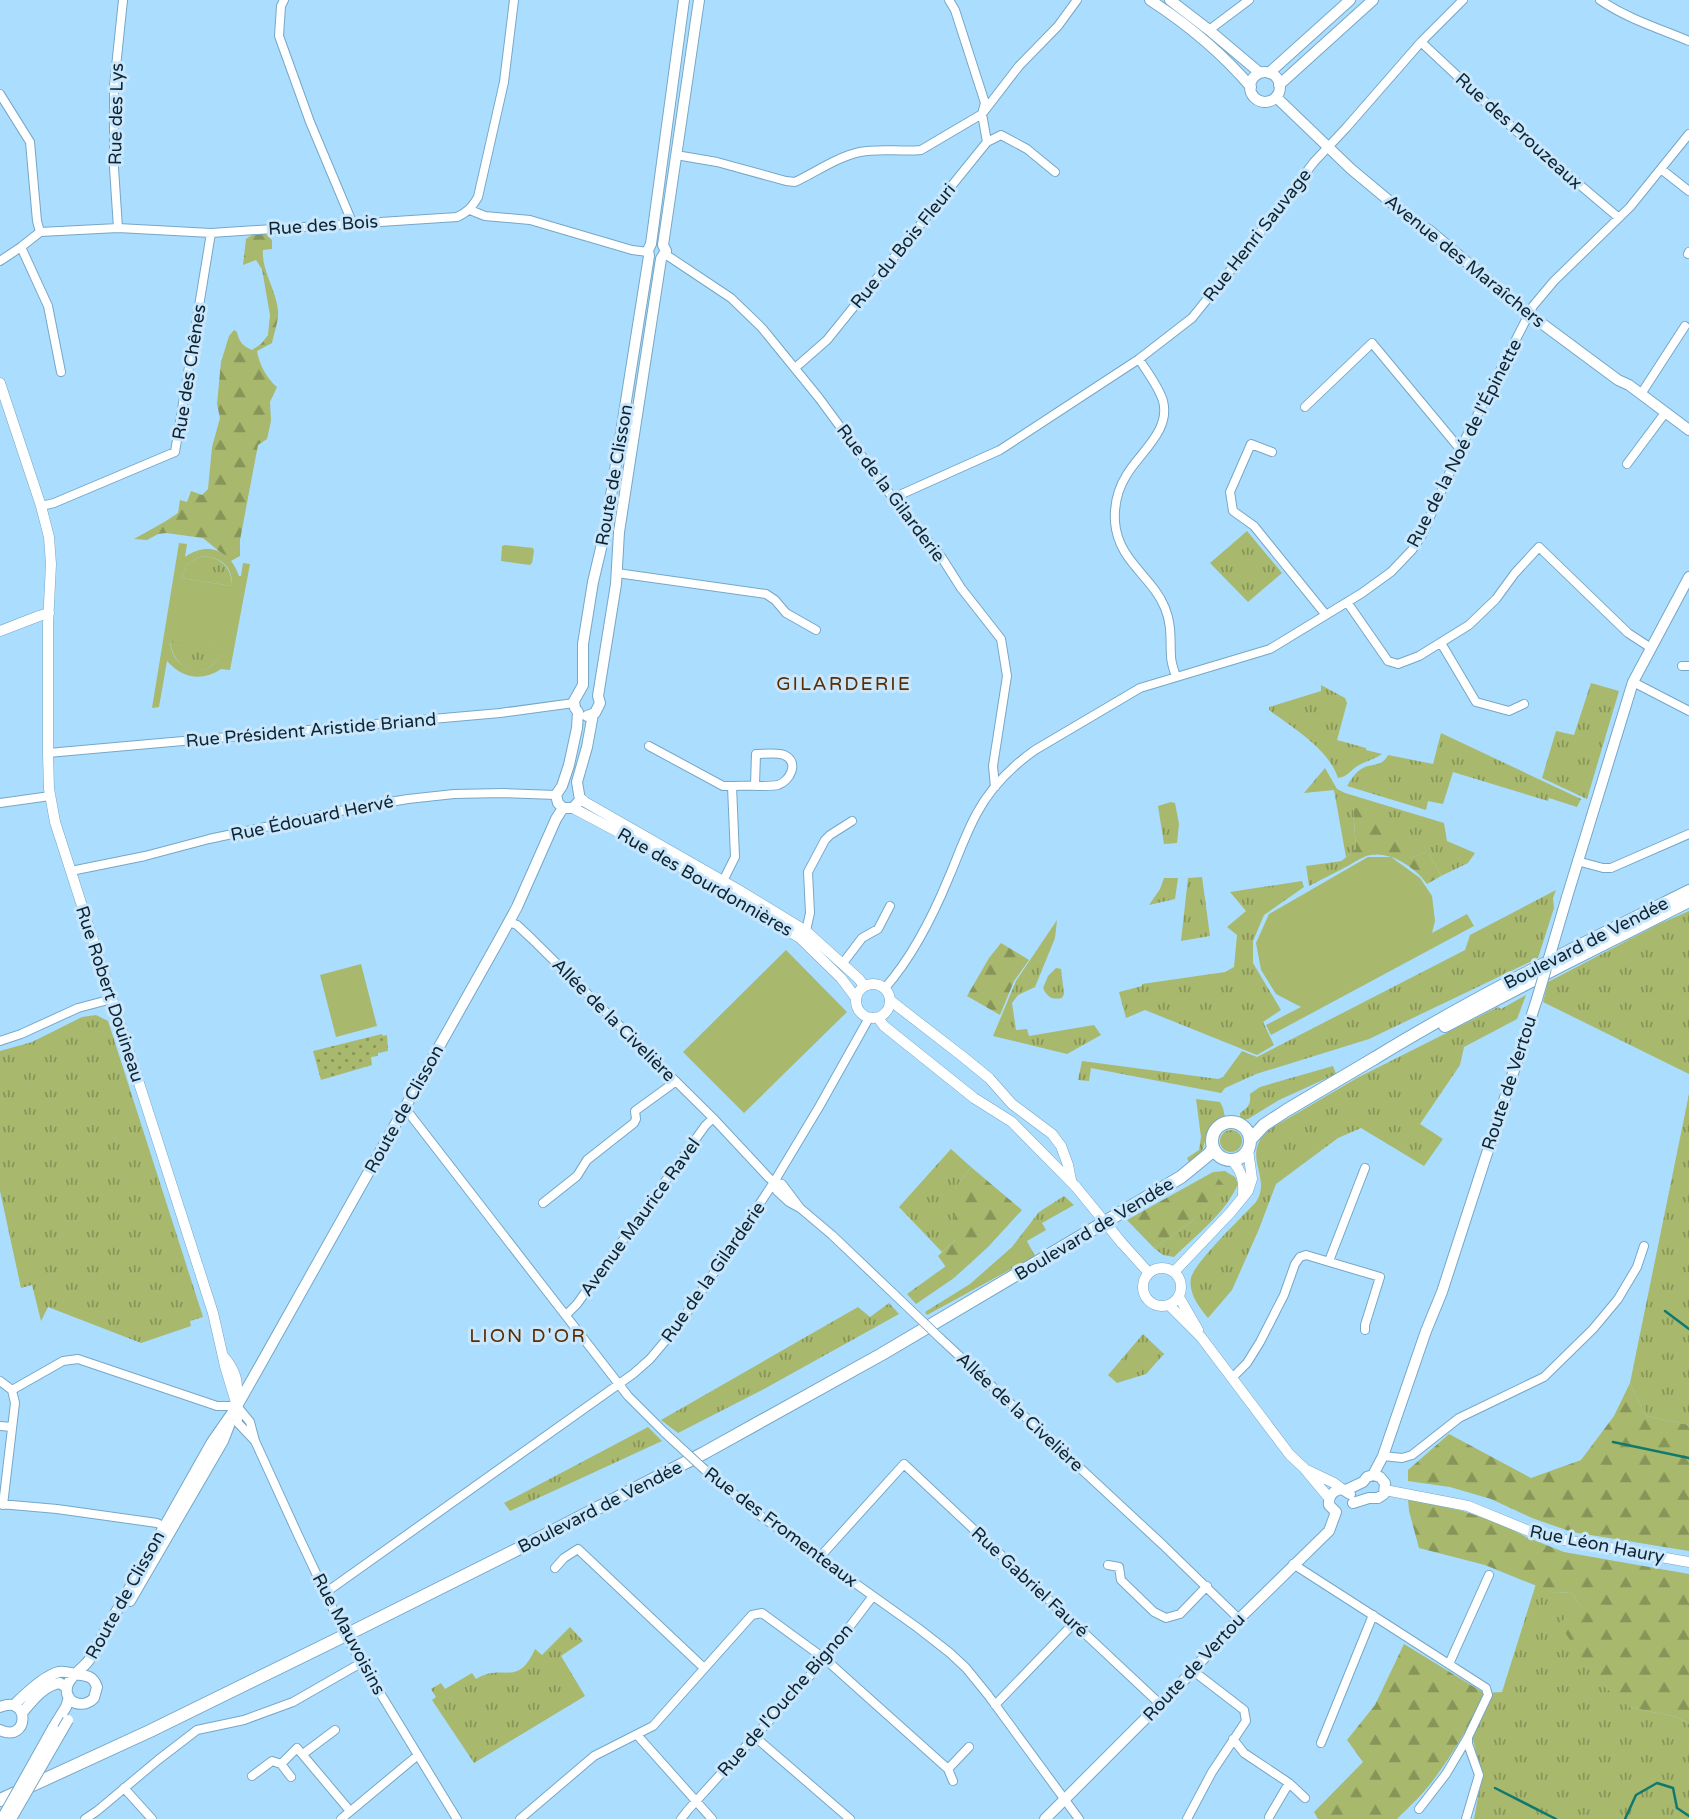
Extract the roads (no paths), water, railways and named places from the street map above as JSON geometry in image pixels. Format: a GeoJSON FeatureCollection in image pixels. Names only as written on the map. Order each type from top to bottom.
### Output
{"type":"FeatureCollection","features":[{"type":"Feature","properties":{"kind":"main road","name":"Route de Clisson"},"geometry":{"type":"LineString","coordinates":[[598,696],[617,573],[619,532],[656,252],[684,0]]}},
{"type":"Feature","properties":{"kind":"main road","name":"Route de Clisson"},"geometry":{"type":"LineString","coordinates":[[580,692],[583,685],[583,643],[593,582],[603,547],[676,155],[699,0]]}},
{"type":"Feature","properties":{"kind":"main road"},"geometry":{"type":"LineString","coordinates":[[1150,0],[1233,65],[1261,101],[1276,97],[1279,91],[1276,77],[1264,73],[1170,0]]}},
{"type":"Feature","properties":{"kind":"main road"},"geometry":{"type":"LineString","coordinates":[[1251,87],[1252,79],[1264,73],[1350,0]]}},
{"type":"Feature","properties":{"kind":"main road"},"geometry":{"type":"LineString","coordinates":[[1279,85],[1373,0]]}},
{"type":"Feature","properties":{"kind":"main road","name":"Avenue des Maraîchers"},"geometry":{"type":"LineString","coordinates":[[1276,97],[1351,169],[1417,224],[1429,230],[1529,314],[1689,430]]}},
{"type":"Feature","properties":{"kind":"main road","name":"Route de Vertou"},"geometry":{"type":"LineString","coordinates":[[1368,1479],[1383,1456],[1442,1292],[1537,999],[1633,682],[1689,577]]}},
{"type":"Feature","properties":{"kind":"main road"},"geometry":{"type":"LineString","coordinates":[[591,691],[598,696],[600,706],[593,714],[577,782],[578,804],[568,808],[558,803],[559,790],[577,728],[575,698],[580,692],[591,691]]}},
{"type":"Feature","properties":{"kind":"main road"},"geometry":{"type":"LineString","coordinates":[[576,708],[585,716],[593,714]]}},
{"type":"Feature","properties":{"kind":"main road"},"geometry":{"type":"LineString","coordinates":[[559,790],[571,785],[579,793]]}},
{"type":"Feature","properties":{"kind":"main road","name":"Route de Clisson"},"geometry":{"type":"LineString","coordinates":[[92,1678],[95,1663],[212,1442],[237,1405],[509,922],[556,819],[568,808]]}},
{"type":"Feature","properties":{"kind":"main road","name":"Boulevard de Vendée"},"geometry":{"type":"LineString","coordinates":[[1249,1145],[1264,1125],[1445,1016],[1559,955],[1689,891]]}},
{"type":"Feature","properties":{"kind":"main road","name":"Boulevard de Vendée"},"geometry":{"type":"LineString","coordinates":[[1375,1058],[1406,1046],[1689,901]]}},
{"type":"Feature","properties":{"kind":"main road","name":"Boulevard de Vendée"},"geometry":{"type":"LineString","coordinates":[[1242,1125],[1287,1110]]}},
{"type":"Feature","properties":{"kind":"main road"},"geometry":{"type":"LineString","coordinates":[[1231,1122],[1242,1125],[1248,1133],[1249,1145],[1241,1157],[1229,1160],[1218,1155],[1213,1148],[1213,1135],[1221,1124],[1231,1122]]}},
{"type":"Feature","properties":{"kind":"main road","name":"Boulevard de Vendée"},"geometry":{"type":"LineString","coordinates":[[0,1800],[150,1731],[358,1629],[704,1453],[882,1354],[1181,1177],[1212,1152],[1213,1148]]}},
{"type":"Feature","properties":{"kind":"main road","name":"Boulevard de Vendée"},"geometry":{"type":"LineString","coordinates":[[1181,1177],[1229,1160]]}},
{"type":"Feature","properties":{"kind":"main road"},"geometry":{"type":"LineString","coordinates":[[1368,1479],[1363,1491],[1370,1498]]}},
{"type":"Feature","properties":{"kind":"main road"},"geometry":{"type":"LineString","coordinates":[[1368,1479],[1383,1480],[1385,1490],[1378,1498],[1353,1503],[1347,1512],[1336,1513],[1331,1508],[1329,1498],[1334,1491],[1344,1490],[1368,1479]]}},
{"type":"Feature","properties":{"kind":"main road"},"geometry":{"type":"LineString","coordinates":[[1344,1490],[1351,1495],[1353,1503]]}},
{"type":"Feature","properties":{"kind":"main road","name":"Route de Vertou"},"geometry":{"type":"LineString","coordinates":[[1045,1819],[1160,1704],[1293,1564],[1329,1531],[1336,1513]]}},
{"type":"Feature","properties":{"kind":"main road","name":"Route de Clisson"},"geometry":{"type":"LineString","coordinates":[[76,1674],[89,1660],[167,1528]]}},
{"type":"Feature","properties":{"kind":"main road"},"geometry":{"type":"LineString","coordinates":[[0,1707],[13,1704],[52,1674],[62,1672],[84,1675],[92,1678],[97,1687],[90,1702],[80,1704],[72,1711],[11,1819]]}},
{"type":"Feature","properties":{"kind":"main road"},"geometry":{"type":"LineString","coordinates":[[2,1819],[66,1707],[68,1683],[76,1674]]}},
{"type":"Feature","properties":{"kind":"main road"},"geometry":{"type":"LineString","coordinates":[[22,1713],[38,1695],[60,1683],[75,1703],[80,1704]]}},
{"type":"Feature","properties":{"kind":"main road"},"geometry":{"type":"LineString","coordinates":[[1,1732],[10,1733],[18,1729],[23,1722],[22,1713],[13,1704]]}},
{"type":"Feature","properties":{"kind":"street","name":"Rue des Lys"},"geometry":{"type":"LineString","coordinates":[[118,228],[114,168],[114,86],[122,0]]}},
{"type":"Feature","properties":{"kind":"street"},"geometry":{"type":"LineString","coordinates":[[284,0],[281,6],[279,36],[310,122],[352,222]]}},
{"type":"Feature","properties":{"kind":"street"},"geometry":{"type":"LineString","coordinates":[[470,210],[478,197],[504,82],[514,0]]}},
{"type":"Feature","properties":{"kind":"street"},"geometry":{"type":"LineString","coordinates":[[949,0],[955,10],[985,103],[982,114],[987,142],[1001,135],[1027,149],[1055,172]]}},
{"type":"Feature","properties":{"kind":"street"},"geometry":{"type":"LineString","coordinates":[[676,155],[795,181],[857,152],[921,150],[982,114],[1019,66],[1044,42],[1077,0]]}},
{"type":"Feature","properties":{"kind":"street"},"geometry":{"type":"LineString","coordinates":[[1209,30],[1249,0]]}},
{"type":"Feature","properties":{"kind":"street","name":"Rue Henri Sauvage"},"geometry":{"type":"LineString","coordinates":[[893,498],[1000,450],[1139,359],[1192,318],[1314,162],[1462,0]]}},
{"type":"Feature","properties":{"kind":"street"},"geometry":{"type":"LineString","coordinates":[[1600,0],[1642,23],[1689,41]]}},
{"type":"Feature","properties":{"kind":"street","name":"Rue des Prouzeaux"},"geometry":{"type":"LineString","coordinates":[[1421,42],[1515,130],[1619,218]]}},
{"type":"Feature","properties":{"kind":"street"},"geometry":{"type":"LineString","coordinates":[[0,94],[30,142],[40,232],[0,261]]}},
{"type":"Feature","properties":{"kind":"street","name":"Rue de la Noé de l'Épinette"},"geometry":{"type":"LineString","coordinates":[[995,787],[1019,761],[1131,692],[1270,649],[1378,582],[1412,550],[1422,535],[1460,449],[1532,306],[1619,218],[1689,134]]}},
{"type":"Feature","properties":{"kind":"street","name":"Rue du Bois Fleuri"},"geometry":{"type":"LineString","coordinates":[[795,368],[827,340],[987,142]]}},
{"type":"Feature","properties":{"kind":"street"},"geometry":{"type":"LineString","coordinates":[[1661,169],[1689,191]]}},
{"type":"Feature","properties":{"kind":"street","name":"Rue des Bois"},"geometry":{"type":"LineString","coordinates":[[40,232],[118,228],[211,233],[457,217],[470,210],[485,216],[530,220],[632,250],[656,252]]}},
{"type":"Feature","properties":{"kind":"street","name":"Rue des Chênes"},"geometry":{"type":"LineString","coordinates":[[41,506],[176,452],[211,233]]}},
{"type":"Feature","properties":{"kind":"street"},"geometry":{"type":"LineString","coordinates":[[21,247],[48,306],[61,372]]}},
{"type":"Feature","properties":{"kind":"street","name":"Rue de la Gilarderie"},"geometry":{"type":"LineString","coordinates":[[656,252],[731,298],[762,328],[942,558],[961,588],[1001,639],[1007,676],[993,766],[995,787]]}},
{"type":"Feature","properties":{"kind":"street"},"geometry":{"type":"LineString","coordinates":[[1640,394],[1685,326]]}},
{"type":"Feature","properties":{"kind":"street"},"geometry":{"type":"LineString","coordinates":[[1305,407],[1372,343],[1460,449]]}},
{"type":"Feature","properties":{"kind":"street"},"geometry":{"type":"LineString","coordinates":[[1139,359],[1163,402],[1163,422],[1126,475],[1117,499],[1115,523],[1121,546],[1129,560],[1158,595],[1167,612],[1171,627],[1171,657],[1176,677]]}},
{"type":"Feature","properties":{"kind":"street","name":"Rue Robert Douineau"},"geometry":{"type":"LineString","coordinates":[[0,383],[49,537],[51,564],[48,753],[50,796],[55,822],[213,1313],[223,1356],[234,1371],[237,1381],[237,1405]]}},
{"type":"Feature","properties":{"kind":"street"},"geometry":{"type":"LineString","coordinates":[[1627,464],[1665,413]]}},
{"type":"Feature","properties":{"kind":"street"},"geometry":{"type":"LineString","coordinates":[[1272,452],[1251,444],[1230,492],[1233,511],[1254,526],[1326,615]]}},
{"type":"Feature","properties":{"kind":"street"},"geometry":{"type":"LineString","coordinates":[[1347,602],[1385,658],[1393,664],[1404,663],[1441,643],[1478,617],[1539,547],[1629,633],[1651,648]]}},
{"type":"Feature","properties":{"kind":"street"},"geometry":{"type":"LineString","coordinates":[[617,573],[766,594],[775,600],[786,614],[816,630]]}},
{"type":"Feature","properties":{"kind":"street"},"geometry":{"type":"LineString","coordinates":[[0,631],[32,620],[49,619]]}},
{"type":"Feature","properties":{"kind":"street"},"geometry":{"type":"LineString","coordinates":[[1441,643],[1476,702],[1508,711],[1524,704]]}},
{"type":"Feature","properties":{"kind":"street"},"geometry":{"type":"LineString","coordinates":[[1633,682],[1689,711]]}},
{"type":"Feature","properties":{"kind":"street","name":"Rue Président Aristide Briand"},"geometry":{"type":"LineString","coordinates":[[48,753],[576,708]]}},
{"type":"Feature","properties":{"kind":"street"},"geometry":{"type":"LineString","coordinates":[[649,746],[723,786],[777,785],[789,778],[793,764],[783,755],[756,754],[755,785]]}},
{"type":"Feature","properties":{"kind":"street"},"geometry":{"type":"LineString","coordinates":[[723,881],[735,857],[732,786]]}},
{"type":"Feature","properties":{"kind":"street"},"geometry":{"type":"LineString","coordinates":[[885,988],[927,925],[976,813],[995,787]]}},
{"type":"Feature","properties":{"kind":"street","name":"Rue Édouard Hervé"},"geometry":{"type":"LineString","coordinates":[[71,870],[145,856],[209,839],[359,807],[454,794],[559,790]]}},
{"type":"Feature","properties":{"kind":"street","name":"Rue des Bourdonnières"},"geometry":{"type":"LineString","coordinates":[[579,793],[585,802],[806,931],[843,963],[864,986]]}},
{"type":"Feature","properties":{"kind":"street"},"geometry":{"type":"LineString","coordinates":[[0,803],[50,796]]}},
{"type":"Feature","properties":{"kind":"street","name":"Rue des Bourdonnières"},"geometry":{"type":"LineString","coordinates":[[568,808],[652,850],[800,938],[841,978],[856,998]]}},
{"type":"Feature","properties":{"kind":"street"},"geometry":{"type":"LineString","coordinates":[[806,931],[810,913],[808,872],[825,840],[852,821]]}},
{"type":"Feature","properties":{"kind":"street"},"geometry":{"type":"LineString","coordinates":[[1577,861],[1611,868],[1689,834]]}},
{"type":"Feature","properties":{"kind":"street"},"geometry":{"type":"LineString","coordinates":[[843,963],[862,938],[878,929],[890,906]]}},
{"type":"Feature","properties":{"kind":"street","name":"Allée de la Civelière"},"geometry":{"type":"LineString","coordinates":[[509,922],[517,925],[532,939],[774,1182],[782,1184],[800,1208],[832,1235],[1240,1619]]}},
{"type":"Feature","properties":{"kind":"street"},"geometry":{"type":"LineString","coordinates":[[873,1018],[887,1012],[891,1001],[885,988],[876,984],[864,986],[859,992],[856,998],[859,1012],[873,1018],[974,1097],[1012,1122],[1073,1184],[1149,1273]]}},
{"type":"Feature","properties":{"kind":"street"},"geometry":{"type":"LineString","coordinates":[[0,1041],[78,1008],[112,999]]}},
{"type":"Feature","properties":{"kind":"street"},"geometry":{"type":"LineString","coordinates":[[891,1001],[971,1063],[1012,1104],[1052,1134],[1068,1165],[1073,1184]]}},
{"type":"Feature","properties":{"kind":"street","name":"Rue de la Gilarderie"},"geometry":{"type":"LineString","coordinates":[[327,1597],[641,1368],[677,1327],[774,1182],[873,1018]]}},
{"type":"Feature","properties":{"kind":"street"},"geometry":{"type":"LineString","coordinates":[[543,1203],[577,1176],[587,1160],[634,1123],[635,1111],[675,1082]]}},
{"type":"Feature","properties":{"kind":"street","name":"Rue des Fromenteaux"},"geometry":{"type":"LineString","coordinates":[[405,1108],[640,1409],[704,1469],[758,1514],[940,1643],[966,1668],[1079,1819]]}},
{"type":"Feature","properties":{"kind":"street","name":"Avenue Maurice Ravel"},"geometry":{"type":"LineString","coordinates":[[566,1315],[578,1304],[713,1118]]}},
{"type":"Feature","properties":{"kind":"street"},"geometry":{"type":"LineString","coordinates":[[1174,1272],[1251,1186],[1249,1145]]}},
{"type":"Feature","properties":{"kind":"street"},"geometry":{"type":"LineString","coordinates":[[1229,1160],[1244,1179],[1243,1197]]}},
{"type":"Feature","properties":{"kind":"street"},"geometry":{"type":"LineString","coordinates":[[1328,1261],[1365,1168]]}},
{"type":"Feature","properties":{"kind":"street"},"geometry":{"type":"LineString","coordinates":[[1383,1456],[1402,1458],[1412,1455],[1459,1418],[1544,1377],[1593,1329],[1618,1299],[1637,1267],[1644,1246]]}},
{"type":"Feature","properties":{"kind":"street"},"geometry":{"type":"LineString","coordinates":[[1233,1377],[1247,1363],[1260,1342],[1284,1295],[1295,1264],[1306,1255],[1380,1277],[1365,1331]]}},
{"type":"Feature","properties":{"kind":"street"},"geometry":{"type":"LineString","coordinates":[[1179,1297],[1169,1306],[1156,1306],[1143,1290],[1149,1273],[1161,1268],[1174,1272],[1181,1283],[1179,1297],[1201,1337]]}},
{"type":"Feature","properties":{"kind":"street"},"geometry":{"type":"LineString","coordinates":[[1169,1306],[1201,1337],[1290,1455],[1329,1498]]}},
{"type":"Feature","properties":{"kind":"street"},"geometry":{"type":"LineString","coordinates":[[12,1390],[63,1361],[78,1359],[217,1406],[237,1405]]}},
{"type":"Feature","properties":{"kind":"street"},"geometry":{"type":"LineString","coordinates":[[0,1381],[12,1390],[15,1402],[1,1504],[157,1523],[167,1528]]}},
{"type":"Feature","properties":{"kind":"street","name":"Rue Mauvoisins"},"geometry":{"type":"LineString","coordinates":[[237,1405],[247,1415],[256,1441],[352,1647],[457,1819]]}},
{"type":"Feature","properties":{"kind":"street"},"geometry":{"type":"LineString","coordinates":[[0,1426],[12,1427]]}},
{"type":"Feature","properties":{"kind":"street","name":"Rue Gabriel Fauré"},"geometry":{"type":"LineString","coordinates":[[820,1558],[904,1464],[1160,1704]]}},
{"type":"Feature","properties":{"kind":"street"},"geometry":{"type":"LineString","coordinates":[[1304,1468],[1344,1490]]}},
{"type":"Feature","properties":{"kind":"street","name":"Rue Léon Haury"},"geometry":{"type":"LineString","coordinates":[[1385,1490],[1468,1506],[1559,1540],[1689,1562]]}},
{"type":"Feature","properties":{"kind":"street"},"geometry":{"type":"LineString","coordinates":[[555,1568],[578,1549],[705,1668]]}},
{"type":"Feature","properties":{"kind":"street"},"geometry":{"type":"LineString","coordinates":[[1293,1564],[1486,1688],[1488,1695],[1468,1737],[1446,1774],[1419,1809]]}},
{"type":"Feature","properties":{"kind":"street"},"geometry":{"type":"LineString","coordinates":[[1108,1565],[1119,1567],[1121,1580],[1154,1612],[1166,1618],[1180,1614],[1207,1586]]}},
{"type":"Feature","properties":{"kind":"street"},"geometry":{"type":"LineString","coordinates":[[1449,1664],[1489,1575]]}},
{"type":"Feature","properties":{"kind":"street","name":"Rue de l'Ouche Bignon"},"geometry":{"type":"LineString","coordinates":[[681,1819],[825,1659],[873,1596]]}},
{"type":"Feature","properties":{"kind":"street"},"geometry":{"type":"LineString","coordinates":[[520,1819],[594,1756],[653,1726],[752,1615],[762,1613],[825,1659],[948,1769],[953,1781]]}},
{"type":"Feature","properties":{"kind":"street"},"geometry":{"type":"LineString","coordinates":[[1321,1743],[1373,1615]]}},
{"type":"Feature","properties":{"kind":"street"},"geometry":{"type":"LineString","coordinates":[[995,1705],[1074,1623]]}},
{"type":"Feature","properties":{"kind":"street"},"geometry":{"type":"LineString","coordinates":[[85,1819],[197,1730],[244,1720],[293,1702],[361,1663]]}},
{"type":"Feature","properties":{"kind":"street"},"geometry":{"type":"LineString","coordinates":[[1190,1818],[1212,1772],[1246,1721],[1244,1710],[1192,1670]]}},
{"type":"Feature","properties":{"kind":"street"},"geometry":{"type":"LineString","coordinates":[[303,1755],[335,1730]]}},
{"type":"Feature","properties":{"kind":"street"},"geometry":{"type":"LineString","coordinates":[[638,1735],[712,1819]]}},
{"type":"Feature","properties":{"kind":"street"},"geometry":{"type":"LineString","coordinates":[[755,1737],[850,1819]]}},
{"type":"Feature","properties":{"kind":"street"},"geometry":{"type":"LineString","coordinates":[[1466,1819],[1479,1775],[1468,1737]]}},
{"type":"Feature","properties":{"kind":"street"},"geometry":{"type":"LineString","coordinates":[[1233,1740],[1244,1753],[1289,1783],[1305,1798]]}},
{"type":"Feature","properties":{"kind":"street"},"geometry":{"type":"LineString","coordinates":[[948,1769],[969,1747]]}},
{"type":"Feature","properties":{"kind":"street"},"geometry":{"type":"LineString","coordinates":[[281,1763],[297,1748],[350,1811]]}},
{"type":"Feature","properties":{"kind":"street"},"geometry":{"type":"LineString","coordinates":[[341,1819],[418,1755]]}},
{"type":"Feature","properties":{"kind":"street"},"geometry":{"type":"LineString","coordinates":[[252,1776],[272,1761],[281,1763],[291,1777]]}},
{"type":"Feature","properties":{"kind":"street"},"geometry":{"type":"LineString","coordinates":[[1269,1816],[1289,1783]]}},
{"type":"Feature","properties":{"kind":"street"},"geometry":{"type":"LineString","coordinates":[[124,1788],[152,1819]]}},
{"type":"Feature","properties":{"kind":"waterway"},"geometry":{"type":"LineString","coordinates":[[1665,1311],[1689,1329]]}},
{"type":"Feature","properties":{"kind":"waterway"},"geometry":{"type":"LineString","coordinates":[[1613,1442],[1689,1458]]}},
{"type":"Feature","properties":{"kind":"waterway"},"geometry":{"type":"LineString","coordinates":[[1625,1819],[1636,1795],[1657,1783],[1673,1788],[1677,1808],[1689,1816]]}},
{"type":"Feature","properties":{"kind":"waterway"},"geometry":{"type":"LineString","coordinates":[[1495,1788],[1556,1819]]}},
{"type":"Feature","properties":{"kind":"district","name":"GILARDERIE"},"geometry":{"type":"Point","coordinates":[844,683]}},
{"type":"Feature","properties":{"kind":"district","name":"LION D'OR"},"geometry":{"type":"Point","coordinates":[528,1335]}}]}
